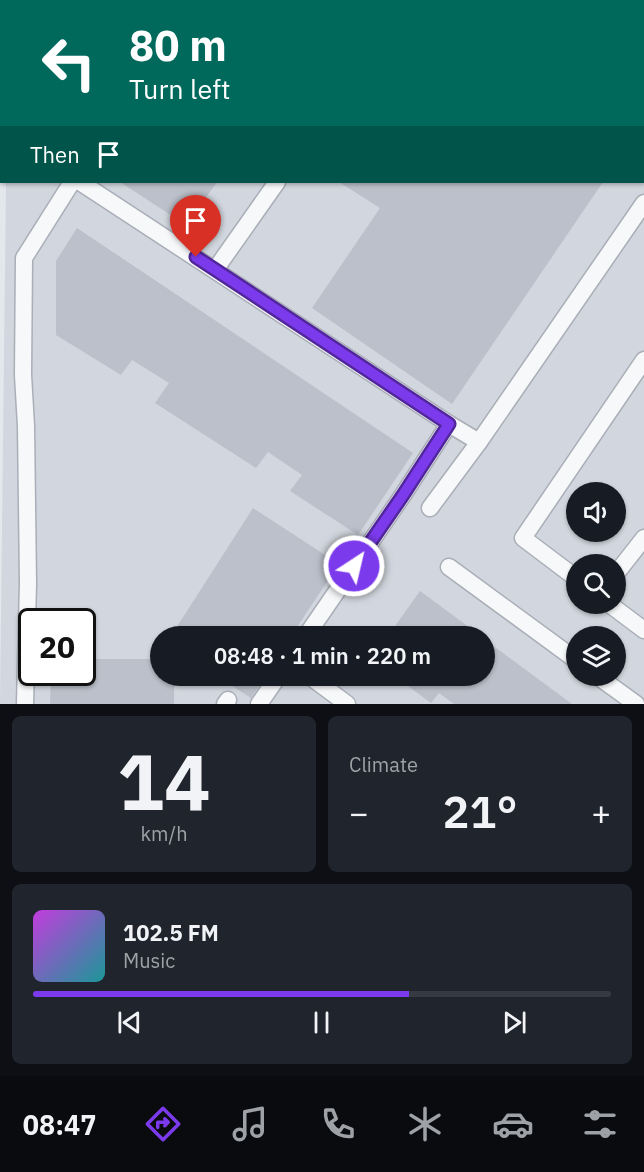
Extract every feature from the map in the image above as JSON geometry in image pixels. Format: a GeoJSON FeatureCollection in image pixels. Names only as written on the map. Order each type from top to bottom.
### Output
{"type":"FeatureCollection","features":[{"type":"Feature","properties":{"kind":"lane"},"geometry":{"type":"LineString","coordinates":[[25,704],[28,583],[23,375],[24,258],[71,183]]}},
{"type":"Feature","properties":{"kind":"lane"},"geometry":{"type":"LineString","coordinates":[[82,183],[479,442]]}},
{"type":"Feature","properties":{"kind":"lane"},"geometry":{"type":"LineString","coordinates":[[215,270],[276,183]]}},
{"type":"Feature","properties":{"kind":"lane"},"geometry":{"type":"LineString","coordinates":[[430,508],[479,442],[644,203]]}},
{"type":"Feature","properties":{"kind":"lane"},"geometry":{"type":"LineString","coordinates":[[566,570],[523,538],[644,360]]}},
{"type":"Feature","properties":{"kind":"lane"},"geometry":{"type":"LineString","coordinates":[[313,626],[449,424]]}},
{"type":"Feature","properties":{"kind":"lane"},"geometry":{"type":"LineString","coordinates":[[626,561],[644,538]]}},
{"type":"Feature","properties":{"kind":"lane"},"geometry":{"type":"LineString","coordinates":[[449,567],[566,653]]}},
{"type":"Feature","properties":{"kind":"lane"},"geometry":{"type":"LineString","coordinates":[[623,614],[644,630]]}},
{"type":"Feature","properties":{"kind":"lane"},"geometry":{"type":"LineString","coordinates":[[259,704],[271,686]]}},
{"type":"Feature","properties":{"kind":"lane"},"geometry":{"type":"LineString","coordinates":[[323,686],[347,704]]}},
{"type":"Feature","properties":{"kind":"lane"},"geometry":{"type":"LineString","coordinates":[[611,686],[636,704]]}},
{"type":"Feature","properties":{"kind":"shaded area"},"geometry":{"type":"Polygon","coordinates":[[[6,183],[644,183],[644,704],[0,704],[6,183]]]}},
{"type":"Feature","properties":{"kind":"building"},"geometry":{"type":"Polygon","coordinates":[[[122,183],[216,183],[186,225],[122,183]]]}},
{"type":"Feature","properties":{"kind":"building"},"geometry":{"type":"Polygon","coordinates":[[[341,183],[602,183],[452,404],[312,308],[380,208],[341,183]]]}},
{"type":"Feature","properties":{"kind":"building"},"geometry":{"type":"Polygon","coordinates":[[[77,228],[413,453],[358,535],[290,491],[302,475],[268,452],[256,468],[155,403],[169,383],[132,360],[121,375],[56,335],[56,261],[77,228]]]}},
{"type":"Feature","properties":{"kind":"building"},"geometry":{"type":"Polygon","coordinates":[[[253,508],[339,564],[298,626],[177,626],[253,508]]]}},
{"type":"Feature","properties":{"kind":"building"},"geometry":{"type":"Polygon","coordinates":[[[420,591],[467,626],[395,626],[420,591]]]}},
{"type":"Feature","properties":{"kind":"building"},"geometry":{"type":"Polygon","coordinates":[[[495,647],[572,704],[454,704],[439,693],[431,703],[408,686],[495,686],[495,647]]]}},
{"type":"Feature","properties":{"kind":"building"},"geometry":{"type":"Polygon","coordinates":[[[96,659],[150,659],[150,686],[174,686],[174,704],[50,704],[51,686],[96,686],[96,659]]]}},
{"type":"Feature","properties":{"kind":"building"},"geometry":{"type":"Polygon","coordinates":[[[232,686],[259,686],[251,698],[232,686]]]}},
{"type":"Feature","properties":{"kind":"route"},"geometry":{"type":"LineString","coordinates":[[196,257],[449,424],[354,566]]}}]}
